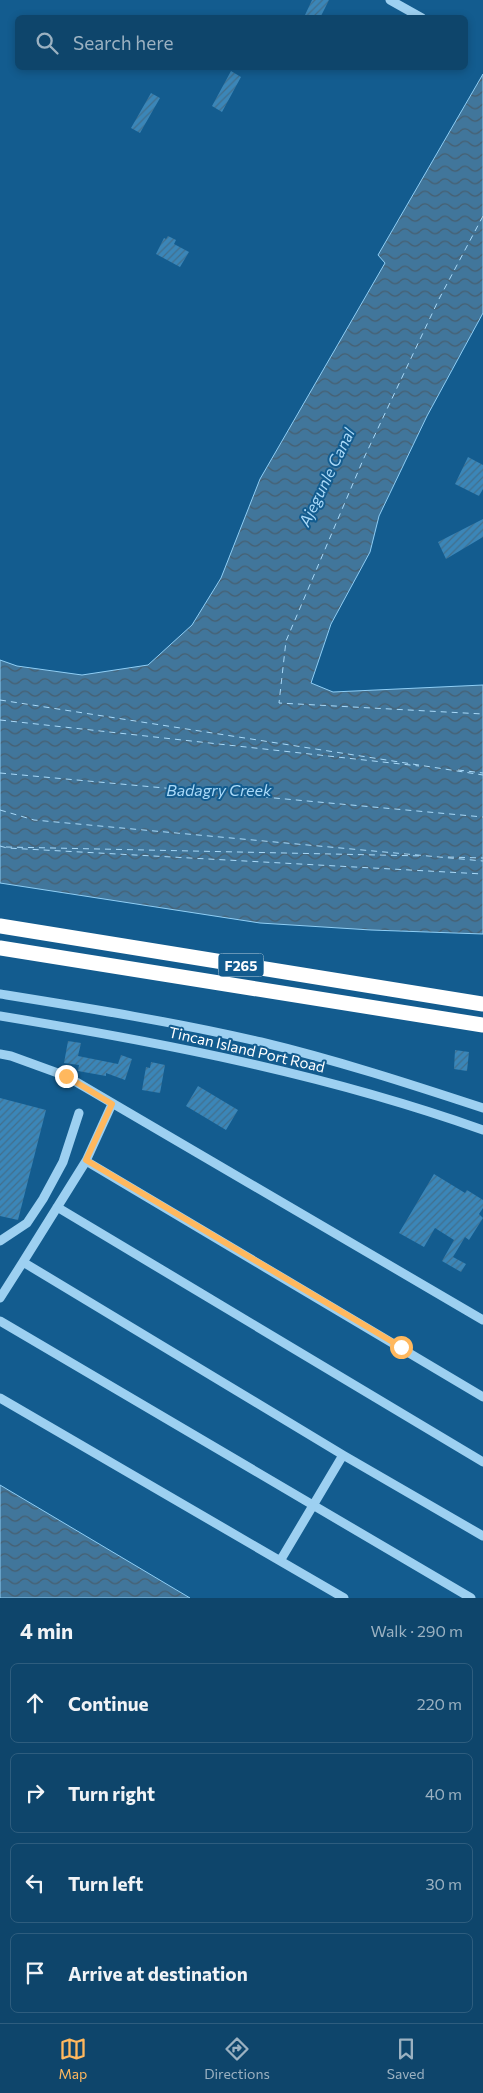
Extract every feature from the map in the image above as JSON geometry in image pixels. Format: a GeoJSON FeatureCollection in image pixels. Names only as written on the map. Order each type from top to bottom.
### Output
{"type":"FeatureCollection","features":[{"type":"Feature","properties":{"kind":"highway","name":"F265"},"geometry":{"type":"LineString","coordinates":[[0,926],[483,1004]]}},
{"type":"Feature","properties":{"kind":"highway","name":"F265"},"geometry":{"type":"LineString","coordinates":[[0,948],[483,1025]]}},
{"type":"Feature","properties":{"kind":"street"},"geometry":{"type":"LineString","coordinates":[[390,0],[417,15]]}},
{"type":"Feature","properties":{"kind":"street","name":"Tincan Island Port Road"},"geometry":{"type":"LineString","coordinates":[[0,994],[145,1018],[262,1042],[358,1068],[483,1108]]}},
{"type":"Feature","properties":{"kind":"street","name":"Tincan Island Port Road"},"geometry":{"type":"LineString","coordinates":[[0,1016],[143,1040],[256,1064],[379,1096],[483,1130]]}},
{"type":"Feature","properties":{"kind":"street"},"geometry":{"type":"LineString","coordinates":[[0,1054],[11,1056],[66,1076],[483,1320]]}},
{"type":"Feature","properties":{"kind":"street"},"geometry":{"type":"LineString","coordinates":[[0,1298],[86,1160],[112,1104]]}},
{"type":"Feature","properties":{"kind":"street"},"geometry":{"type":"LineString","coordinates":[[0,1242],[27,1223],[43,1199],[63,1162],[79,1113]]}},
{"type":"Feature","properties":{"kind":"street"},"geometry":{"type":"LineString","coordinates":[[86,1160],[483,1397]]}},
{"type":"Feature","properties":{"kind":"street"},"geometry":{"type":"LineString","coordinates":[[57,1208],[483,1462]]}},
{"type":"Feature","properties":{"kind":"street"},"geometry":{"type":"LineString","coordinates":[[23,1262],[343,1455],[483,1536]]}},
{"type":"Feature","properties":{"kind":"street"},"geometry":{"type":"LineString","coordinates":[[0,1321],[471,1598]]}},
{"type":"Feature","properties":{"kind":"street"},"geometry":{"type":"LineString","coordinates":[[0,1398],[344,1598]]}},
{"type":"Feature","properties":{"kind":"street"},"geometry":{"type":"LineString","coordinates":[[280,1561],[343,1455]]}},
{"type":"Feature","properties":{"kind":"water","name":"Badagry Creek"},"geometry":{"type":"Polygon","coordinates":[[[483,74],[483,313],[427,416],[379,516],[370,552],[331,624],[311,683],[333,692],[483,685],[483,934],[371,930],[260,923],[0,883],[0,660],[17,666],[82,675],[148,665],[192,625],[221,578],[260,479],[385,263],[378,255],[483,74]]]}},
{"type":"Feature","properties":{"kind":"water"},"geometry":{"type":"Polygon","coordinates":[[[0,1485],[190,1598],[0,1598],[0,1485]]]}},
{"type":"Feature","properties":{"kind":"building"},"geometry":{"type":"Polygon","coordinates":[[[312,0],[329,0],[322,15],[305,15],[312,0]]]}},
{"type":"Feature","properties":{"kind":"building"},"geometry":{"type":"Polygon","coordinates":[[[231,71],[241,77],[222,112],[212,106],[231,71]]]}},
{"type":"Feature","properties":{"kind":"building"},"geometry":{"type":"Polygon","coordinates":[[[151,93],[160,98],[140,133],[131,128],[151,93]]]}},
{"type":"Feature","properties":{"kind":"building"},"geometry":{"type":"Polygon","coordinates":[[[168,236],[176,240],[174,244],[189,252],[180,267],[156,254],[164,238],[166,239],[168,236]]]}},
{"type":"Feature","properties":{"kind":"building"},"geometry":{"type":"Polygon","coordinates":[[[468,457],[483,465],[483,489],[479,496],[455,484],[468,457]]]}},
{"type":"Feature","properties":{"kind":"building"},"geometry":{"type":"Polygon","coordinates":[[[483,519],[483,537],[446,559],[438,542],[483,519]]]}},
{"type":"Feature","properties":{"kind":"building"},"geometry":{"type":"Polygon","coordinates":[[[68,1041],[81,1043],[78,1056],[118,1064],[121,1055],[132,1059],[125,1080],[106,1073],[106,1076],[78,1071],[79,1065],[64,1063],[68,1041]]]}},
{"type":"Feature","properties":{"kind":"building"},"geometry":{"type":"Polygon","coordinates":[[[455,1050],[469,1052],[467,1071],[454,1069],[455,1050]]]}},
{"type":"Feature","properties":{"kind":"building"},"geometry":{"type":"Polygon","coordinates":[[[151,1062],[165,1065],[160,1093],[142,1090],[146,1067],[150,1068],[151,1062]]]}},
{"type":"Feature","properties":{"kind":"building"},"geometry":{"type":"Polygon","coordinates":[[[198,1086],[238,1110],[226,1130],[186,1106],[198,1086]]]}},
{"type":"Feature","properties":{"kind":"building"},"geometry":{"type":"Polygon","coordinates":[[[0,1098],[46,1110],[18,1220],[0,1216],[0,1098]]]}},
{"type":"Feature","properties":{"kind":"building"},"geometry":{"type":"Polygon","coordinates":[[[434,1174],[465,1193],[467,1190],[483,1200],[483,1208],[479,1214],[483,1218],[469,1240],[465,1237],[453,1257],[466,1264],[461,1272],[442,1261],[454,1240],[435,1228],[424,1247],[399,1233],[434,1174]]]}},
{"type":"Feature","properties":{"kind":"ferry route"},"geometry":{"type":"LineString","coordinates":[[483,216],[439,299],[363,460],[286,641],[279,703],[483,714]]}},
{"type":"Feature","properties":{"kind":"ferry route"},"geometry":{"type":"LineString","coordinates":[[0,700],[483,775]]}},
{"type":"Feature","properties":{"kind":"ferry route"},"geometry":{"type":"LineString","coordinates":[[0,720],[419,766]]}},
{"type":"Feature","properties":{"kind":"ferry route"},"geometry":{"type":"LineString","coordinates":[[458,770],[483,773]]}},
{"type":"Feature","properties":{"kind":"ferry route"},"geometry":{"type":"LineString","coordinates":[[0,773],[483,817]]}},
{"type":"Feature","properties":{"kind":"ferry route"},"geometry":{"type":"LineString","coordinates":[[0,810],[34,820],[483,861]]}},
{"type":"Feature","properties":{"kind":"ferry route"},"geometry":{"type":"LineString","coordinates":[[0,846],[7,848],[483,874]]}},
{"type":"Feature","properties":{"kind":"ferry route"},"geometry":{"type":"LineString","coordinates":[[6,847],[424,856]]}},
{"type":"Feature","properties":{"kind":"ferry route"},"geometry":{"type":"LineString","coordinates":[[448,857],[483,858]]}},
{"type":"Feature","properties":{"kind":"route"},"geometry":{"type":"LineString","coordinates":[[66,1076],[112,1104],[86,1160],[401,1347]]}},
{"type":"Feature","properties":{"kind":"water label","name":"Ajegunle Canal"},"geometry":{"type":"Point","coordinates":[326,477]}}]}
